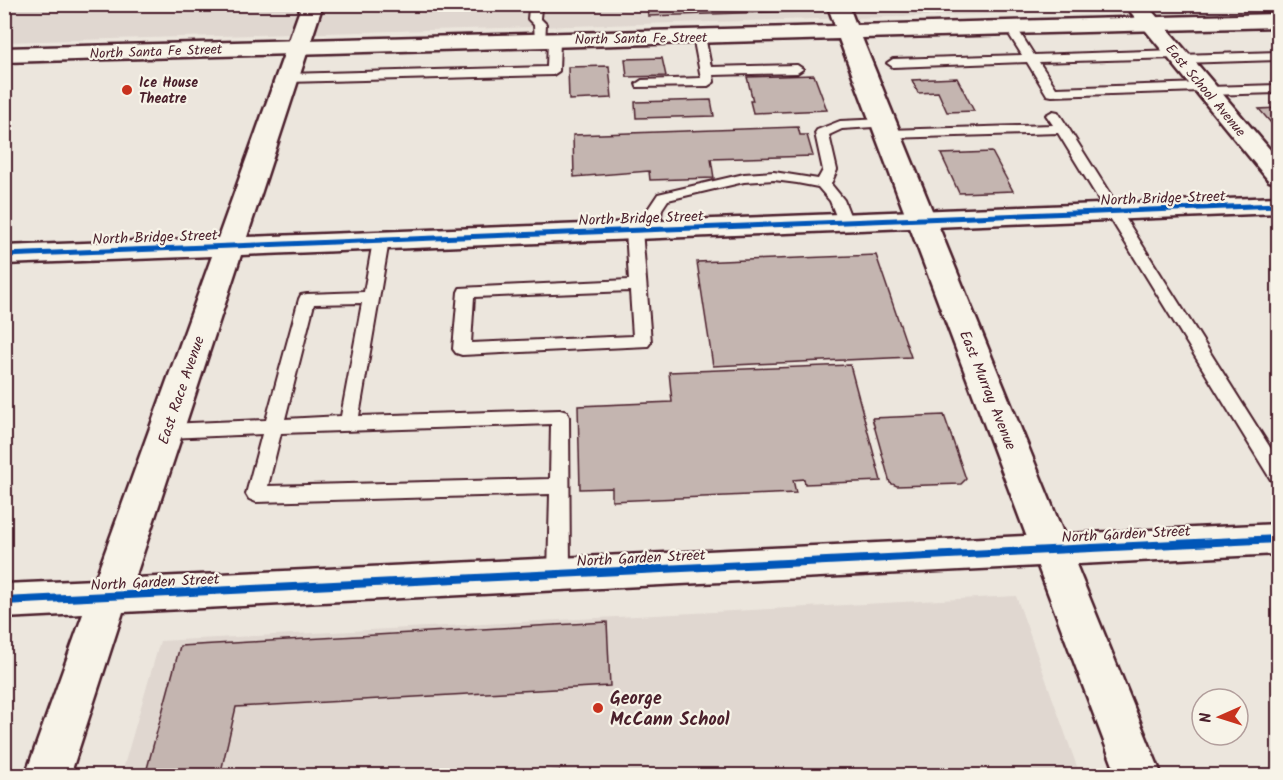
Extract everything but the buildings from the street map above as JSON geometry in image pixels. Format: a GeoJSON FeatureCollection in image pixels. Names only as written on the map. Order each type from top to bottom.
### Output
{"type":"FeatureCollection","features":[{"type":"Feature","properties":{"kind":"street","name":"East Race Avenue"},"geometry":{"type":"LineString","coordinates":[[47,776],[313,4]]}},
{"type":"Feature","properties":{"kind":"street","name":"East Murray Avenue"},"geometry":{"type":"LineString","coordinates":[[837,4],[1140,776]]}},
{"type":"Feature","properties":{"kind":"street","name":"East School Avenue"},"geometry":{"type":"LineString","coordinates":[[1134,4],[1278,175]]}},
{"type":"Feature","properties":{"kind":"street","name":"North Santa Fe Street"},"geometry":{"type":"LineString","coordinates":[[4,56],[297,46],[545,20],[699,36],[1278,20]]}},
{"type":"Feature","properties":{"kind":"street","name":"North Bridge Street"},"geometry":{"type":"LineString","coordinates":[[4,255],[921,221],[1278,205]]}},
{"type":"Feature","properties":{"kind":"street","name":"North Garden Street"},"geometry":{"type":"LineString","coordinates":[[4,601],[1278,539]]}},
{"type":"Feature","properties":{"kind":"lane"},"geometry":{"type":"LineString","coordinates":[[287,78],[553,71],[545,20]]}},
{"type":"Feature","properties":{"kind":"lane"},"geometry":{"type":"LineString","coordinates":[[1011,28],[1052,92],[1278,88]]}},
{"type":"Feature","properties":{"kind":"lane"},"geometry":{"type":"LineString","coordinates":[[642,84],[708,82],[699,36]]}},
{"type":"Feature","properties":{"kind":"lane"},"geometry":{"type":"LineString","coordinates":[[893,63],[1030,58],[1278,56]]}},
{"type":"Feature","properties":{"kind":"lane"},"geometry":{"type":"LineString","coordinates":[[706,71],[797,69]]}},
{"type":"Feature","properties":{"kind":"lane"},"geometry":{"type":"LineString","coordinates":[[823,184],[831,170],[822,134],[840,125],[886,129],[1058,122],[1278,475]]}},
{"type":"Feature","properties":{"kind":"lane"},"geometry":{"type":"LineString","coordinates":[[636,285],[466,292],[462,349],[642,342],[636,285],[644,230],[663,197],[744,178],[774,177],[823,184],[837,200],[845,223]]}},
{"type":"Feature","properties":{"kind":"lane"},"geometry":{"type":"LineString","coordinates":[[349,423],[381,241]]}},
{"type":"Feature","properties":{"kind":"lane"},"geometry":{"type":"LineString","coordinates":[[371,297],[307,299],[256,494],[560,486]]}},
{"type":"Feature","properties":{"kind":"lane"},"geometry":{"type":"LineString","coordinates":[[167,431],[560,417],[559,574]]}},
{"type":"Feature","properties":{"kind":"shaded area"},"geometry":{"type":"Polygon","coordinates":[[[1278,4],[1278,6],[5,42],[4,5],[1278,4]]]}},
{"type":"Feature","properties":{"kind":"shaded area","name":"George McCann School"},"geometry":{"type":"Polygon","coordinates":[[[1016,596],[1080,775],[121,776],[160,641],[1016,596]]]}},
{"type":"Feature","properties":{"kind":"cycle path"},"geometry":{"type":"LineString","coordinates":[[4,255],[1278,205]]}},
{"type":"Feature","properties":{"kind":"cycle path"},"geometry":{"type":"LineString","coordinates":[[4,601],[1278,539]]}},
{"type":"Feature","properties":{"kind":"place","name":"Ice House Theatre"},"geometry":{"type":"Point","coordinates":[127,90]}},
{"type":"Feature","properties":{"kind":"place","name":"George McCann School"},"geometry":{"type":"Point","coordinates":[598,708]}}]}
